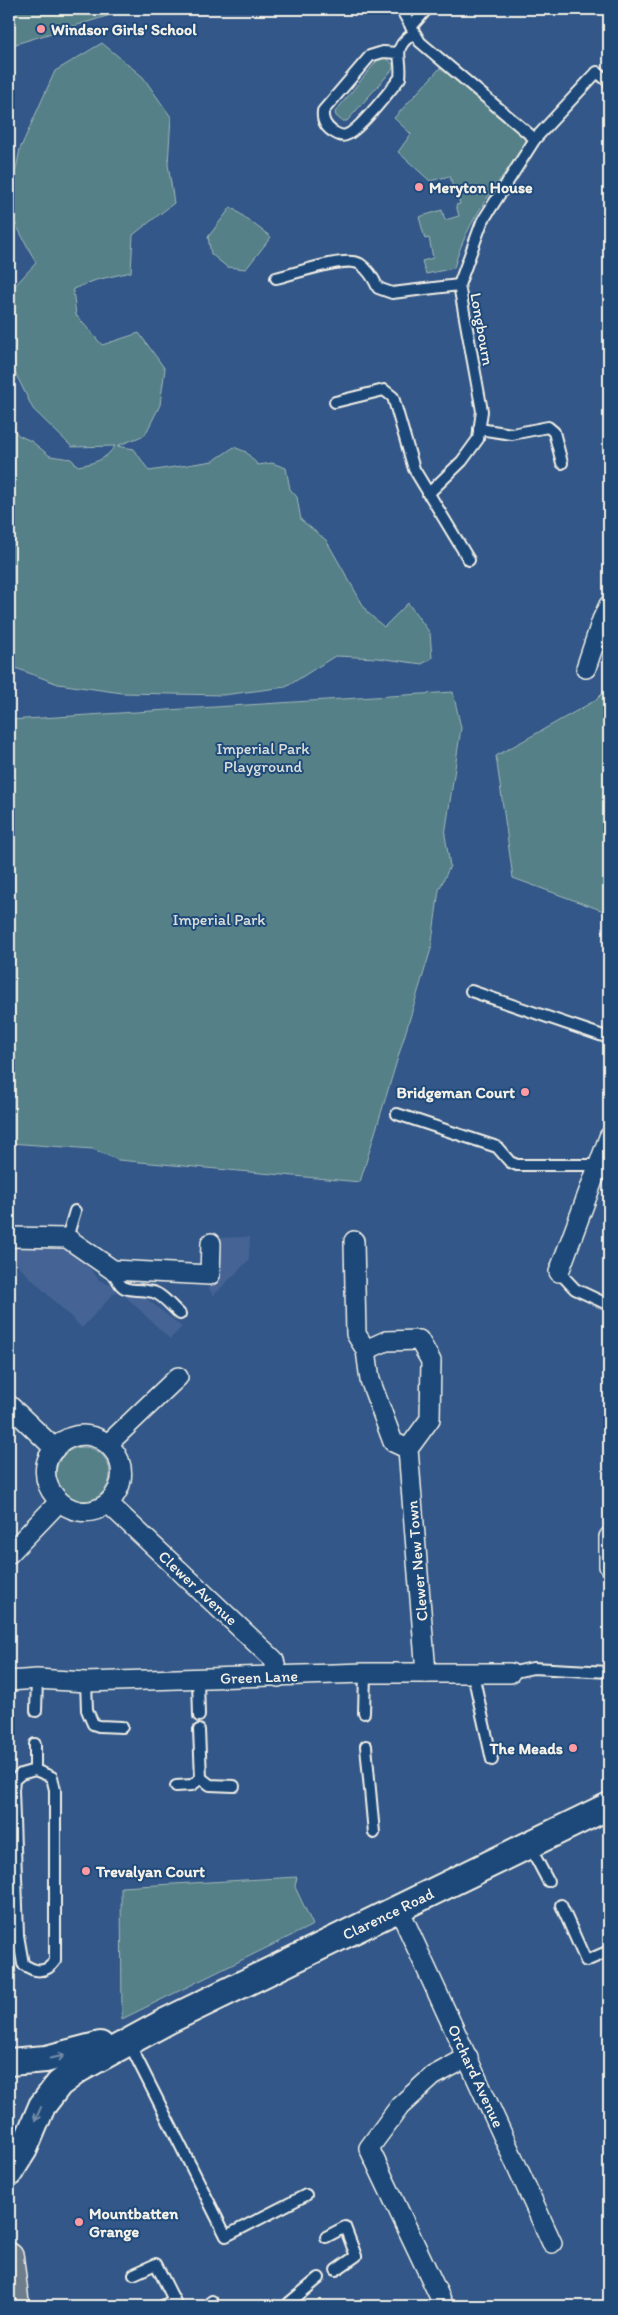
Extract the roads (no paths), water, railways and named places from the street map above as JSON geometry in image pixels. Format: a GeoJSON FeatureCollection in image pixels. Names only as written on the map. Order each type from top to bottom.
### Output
{"type":"FeatureCollection","features":[{"type":"Feature","properties":{"kind":"main road","name":"Clarence Road"},"geometry":{"type":"LineString","coordinates":[[9,2173],[24,2149],[42,2106],[59,2084],[79,2069],[167,2021],[609,1806]]}},
{"type":"Feature","properties":{"kind":"main road","name":"Clarence Road"},"geometry":{"type":"LineString","coordinates":[[9,2062],[66,2055],[167,2021]]}},
{"type":"Feature","properties":{"kind":"main road"},"geometry":{"type":"LineString","coordinates":[[9,2257],[15,2300]]}},
{"type":"Feature","properties":{"kind":"street"},"geometry":{"type":"LineString","coordinates":[[586,668],[609,605]]}},
{"type":"Feature","properties":{"kind":"street"},"geometry":{"type":"LineString","coordinates":[[559,1272],[609,1137]]}},
{"type":"Feature","properties":{"kind":"street"},"geometry":{"type":"LineString","coordinates":[[9,1237],[67,1238],[113,1270],[210,1275],[211,1243]]}},
{"type":"Feature","properties":{"kind":"street"},"geometry":{"type":"LineString","coordinates":[[354,1241],[356,1334],[366,1350],[370,1380],[393,1442],[408,1449],[430,1419],[431,1362],[419,1340],[386,1342],[366,1350]]}},
{"type":"Feature","properties":{"kind":"street"},"geometry":{"type":"LineString","coordinates":[[108,1444],[178,1377]]}},
{"type":"Feature","properties":{"kind":"street"},"geometry":{"type":"LineString","coordinates":[[9,1405],[55,1449]]}},
{"type":"Feature","properties":{"kind":"street"},"geometry":{"type":"LineString","coordinates":[[80,1436],[93,1436],[108,1444],[120,1460],[122,1473],[121,1486],[108,1504],[94,1511],[82,1512],[69,1509],[58,1502],[50,1493],[46,1481],[46,1468],[50,1456],[55,1449],[68,1439],[80,1436]]}},
{"type":"Feature","properties":{"kind":"street","name":"Clewer New Town"},"geometry":{"type":"LineString","coordinates":[[408,1449],[426,1673]]}},
{"type":"Feature","properties":{"kind":"street"},"geometry":{"type":"LineString","coordinates":[[9,1554],[58,1502]]}},
{"type":"Feature","properties":{"kind":"street","name":"Clewer Avenue"},"geometry":{"type":"LineString","coordinates":[[108,1504],[274,1660],[278,1677]]}},
{"type":"Feature","properties":{"kind":"street"},"geometry":{"type":"LineString","coordinates":[[609,1537],[609,1566]]}},
{"type":"Feature","properties":{"kind":"street","name":"Green Lane"},"geometry":{"type":"LineString","coordinates":[[9,1681],[37,1679],[86,1682],[365,1673],[510,1673]]}},
{"type":"Feature","properties":{"kind":"street","name":"Orchard Avenue"},"geometry":{"type":"LineString","coordinates":[[399,1909],[552,2243]]}},
{"type":"Feature","properties":{"kind":"street"},"geometry":{"type":"LineString","coordinates":[[444,2306],[369,2148],[400,2106],[433,2076],[468,2057]]}},
{"type":"Feature","properties":{"kind":"lane"},"geometry":{"type":"LineString","coordinates":[[401,9],[420,42],[535,139]]}},
{"type":"Feature","properties":{"kind":"lane"},"geometry":{"type":"LineString","coordinates":[[398,53],[383,52],[370,56],[323,111],[322,118],[329,129],[340,136],[348,135],[357,128],[400,78],[401,70],[398,53],[402,42],[413,30],[427,9]]}},
{"type":"Feature","properties":{"kind":"lane","name":"Longbourn"},"geometry":{"type":"LineString","coordinates":[[428,494],[462,461],[478,439],[482,411],[459,285],[482,222],[535,139],[597,72],[609,82]]}},
{"type":"Feature","properties":{"kind":"lane"},"geometry":{"type":"LineString","coordinates":[[276,278],[346,261],[359,263],[371,274],[378,288],[392,293],[459,285]]}},
{"type":"Feature","properties":{"kind":"lane"},"geometry":{"type":"LineString","coordinates":[[336,402],[384,390],[393,397],[414,469],[469,560]]}},
{"type":"Feature","properties":{"kind":"lane"},"geometry":{"type":"LineString","coordinates":[[479,428],[512,434],[548,427],[554,432],[562,463]]}},
{"type":"Feature","properties":{"kind":"lane"},"geometry":{"type":"LineString","coordinates":[[471,991],[609,1038]]}},
{"type":"Feature","properties":{"kind":"lane"},"geometry":{"type":"LineString","coordinates":[[397,1114],[497,1147],[510,1162],[517,1165],[599,1165]]}},
{"type":"Feature","properties":{"kind":"lane"},"geometry":{"type":"LineString","coordinates":[[67,1238],[74,1211]]}},
{"type":"Feature","properties":{"kind":"lane"},"geometry":{"type":"LineString","coordinates":[[113,1270],[118,1283],[130,1291],[154,1292],[180,1314]]}},
{"type":"Feature","properties":{"kind":"lane"},"geometry":{"type":"LineString","coordinates":[[559,1272],[575,1290],[609,1305]]}},
{"type":"Feature","properties":{"kind":"lane"},"geometry":{"type":"LineString","coordinates":[[510,1673],[533,1668],[609,1672]]}},
{"type":"Feature","properties":{"kind":"lane"},"geometry":{"type":"LineString","coordinates":[[364,1712],[365,1673]]}},
{"type":"Feature","properties":{"kind":"lane"},"geometry":{"type":"LineString","coordinates":[[473,1674],[492,1760]]}},
{"type":"Feature","properties":{"kind":"lane"},"geometry":{"type":"LineString","coordinates":[[36,1711],[37,1679]]}},
{"type":"Feature","properties":{"kind":"lane"},"geometry":{"type":"LineString","coordinates":[[198,1679],[199,1716]]}},
{"type":"Feature","properties":{"kind":"lane"},"geometry":{"type":"LineString","coordinates":[[86,1682],[87,1710],[93,1724],[122,1727]]}},
{"type":"Feature","properties":{"kind":"lane"},"geometry":{"type":"LineString","coordinates":[[199,1730],[201,1778]]}},
{"type":"Feature","properties":{"kind":"lane"},"geometry":{"type":"LineString","coordinates":[[35,1744],[35,1770]]}},
{"type":"Feature","properties":{"kind":"lane"},"geometry":{"type":"LineString","coordinates":[[366,1746],[374,1833]]}},
{"type":"Feature","properties":{"kind":"lane"},"geometry":{"type":"LineString","coordinates":[[35,1770],[52,1777],[55,1790],[56,1865],[55,1961],[52,1966],[35,1971],[23,1964],[19,1944],[13,1790],[14,1780],[21,1774],[35,1770]]}},
{"type":"Feature","properties":{"kind":"lane"},"geometry":{"type":"LineString","coordinates":[[201,1778],[210,1784],[234,1786]]}},
{"type":"Feature","properties":{"kind":"lane"},"geometry":{"type":"LineString","coordinates":[[176,1786],[192,1785],[201,1778]]}},
{"type":"Feature","properties":{"kind":"lane"},"geometry":{"type":"LineString","coordinates":[[529,1844],[548,1881]]}},
{"type":"Feature","properties":{"kind":"lane"},"geometry":{"type":"LineString","coordinates":[[561,1905],[586,1962],[609,1951]]}},
{"type":"Feature","properties":{"kind":"lane"},"geometry":{"type":"LineString","coordinates":[[129,2042],[226,2236],[306,2195]]}},
{"type":"Feature","properties":{"kind":"lane"},"geometry":{"type":"LineString","coordinates":[[326,2236],[345,2227],[356,2256],[336,2270]]}},
{"type":"Feature","properties":{"kind":"lane"},"geometry":{"type":"LineString","coordinates":[[134,2274],[156,2264],[175,2303],[163,2306]]}},
{"type":"Feature","properties":{"kind":"lane"},"geometry":{"type":"LineString","coordinates":[[287,2305],[319,2278]]}},
{"type":"Feature","properties":{"kind":"place","name":"Windsor Girls' School"},"geometry":{"type":"Point","coordinates":[41,29]}},
{"type":"Feature","properties":{"kind":"place","name":"Meryton House"},"geometry":{"type":"Point","coordinates":[419,187]}},
{"type":"Feature","properties":{"kind":"place","name":"Bridgeman Court"},"geometry":{"type":"Point","coordinates":[525,1092]}},
{"type":"Feature","properties":{"kind":"place","name":"The Meads"},"geometry":{"type":"Point","coordinates":[573,1748]}},
{"type":"Feature","properties":{"kind":"place","name":"Trevalyan Court"},"geometry":{"type":"Point","coordinates":[86,1871]}},
{"type":"Feature","properties":{"kind":"place","name":"Mountbatten Grange"},"geometry":{"type":"Point","coordinates":[79,2222]}},
{"type":"Feature","properties":{"kind":"park label","name":"Imperial Park Playground"},"geometry":{"type":"Point","coordinates":[263,757]}},
{"type":"Feature","properties":{"kind":"park label","name":"Imperial Park"},"geometry":{"type":"Point","coordinates":[219,919]}}]}
